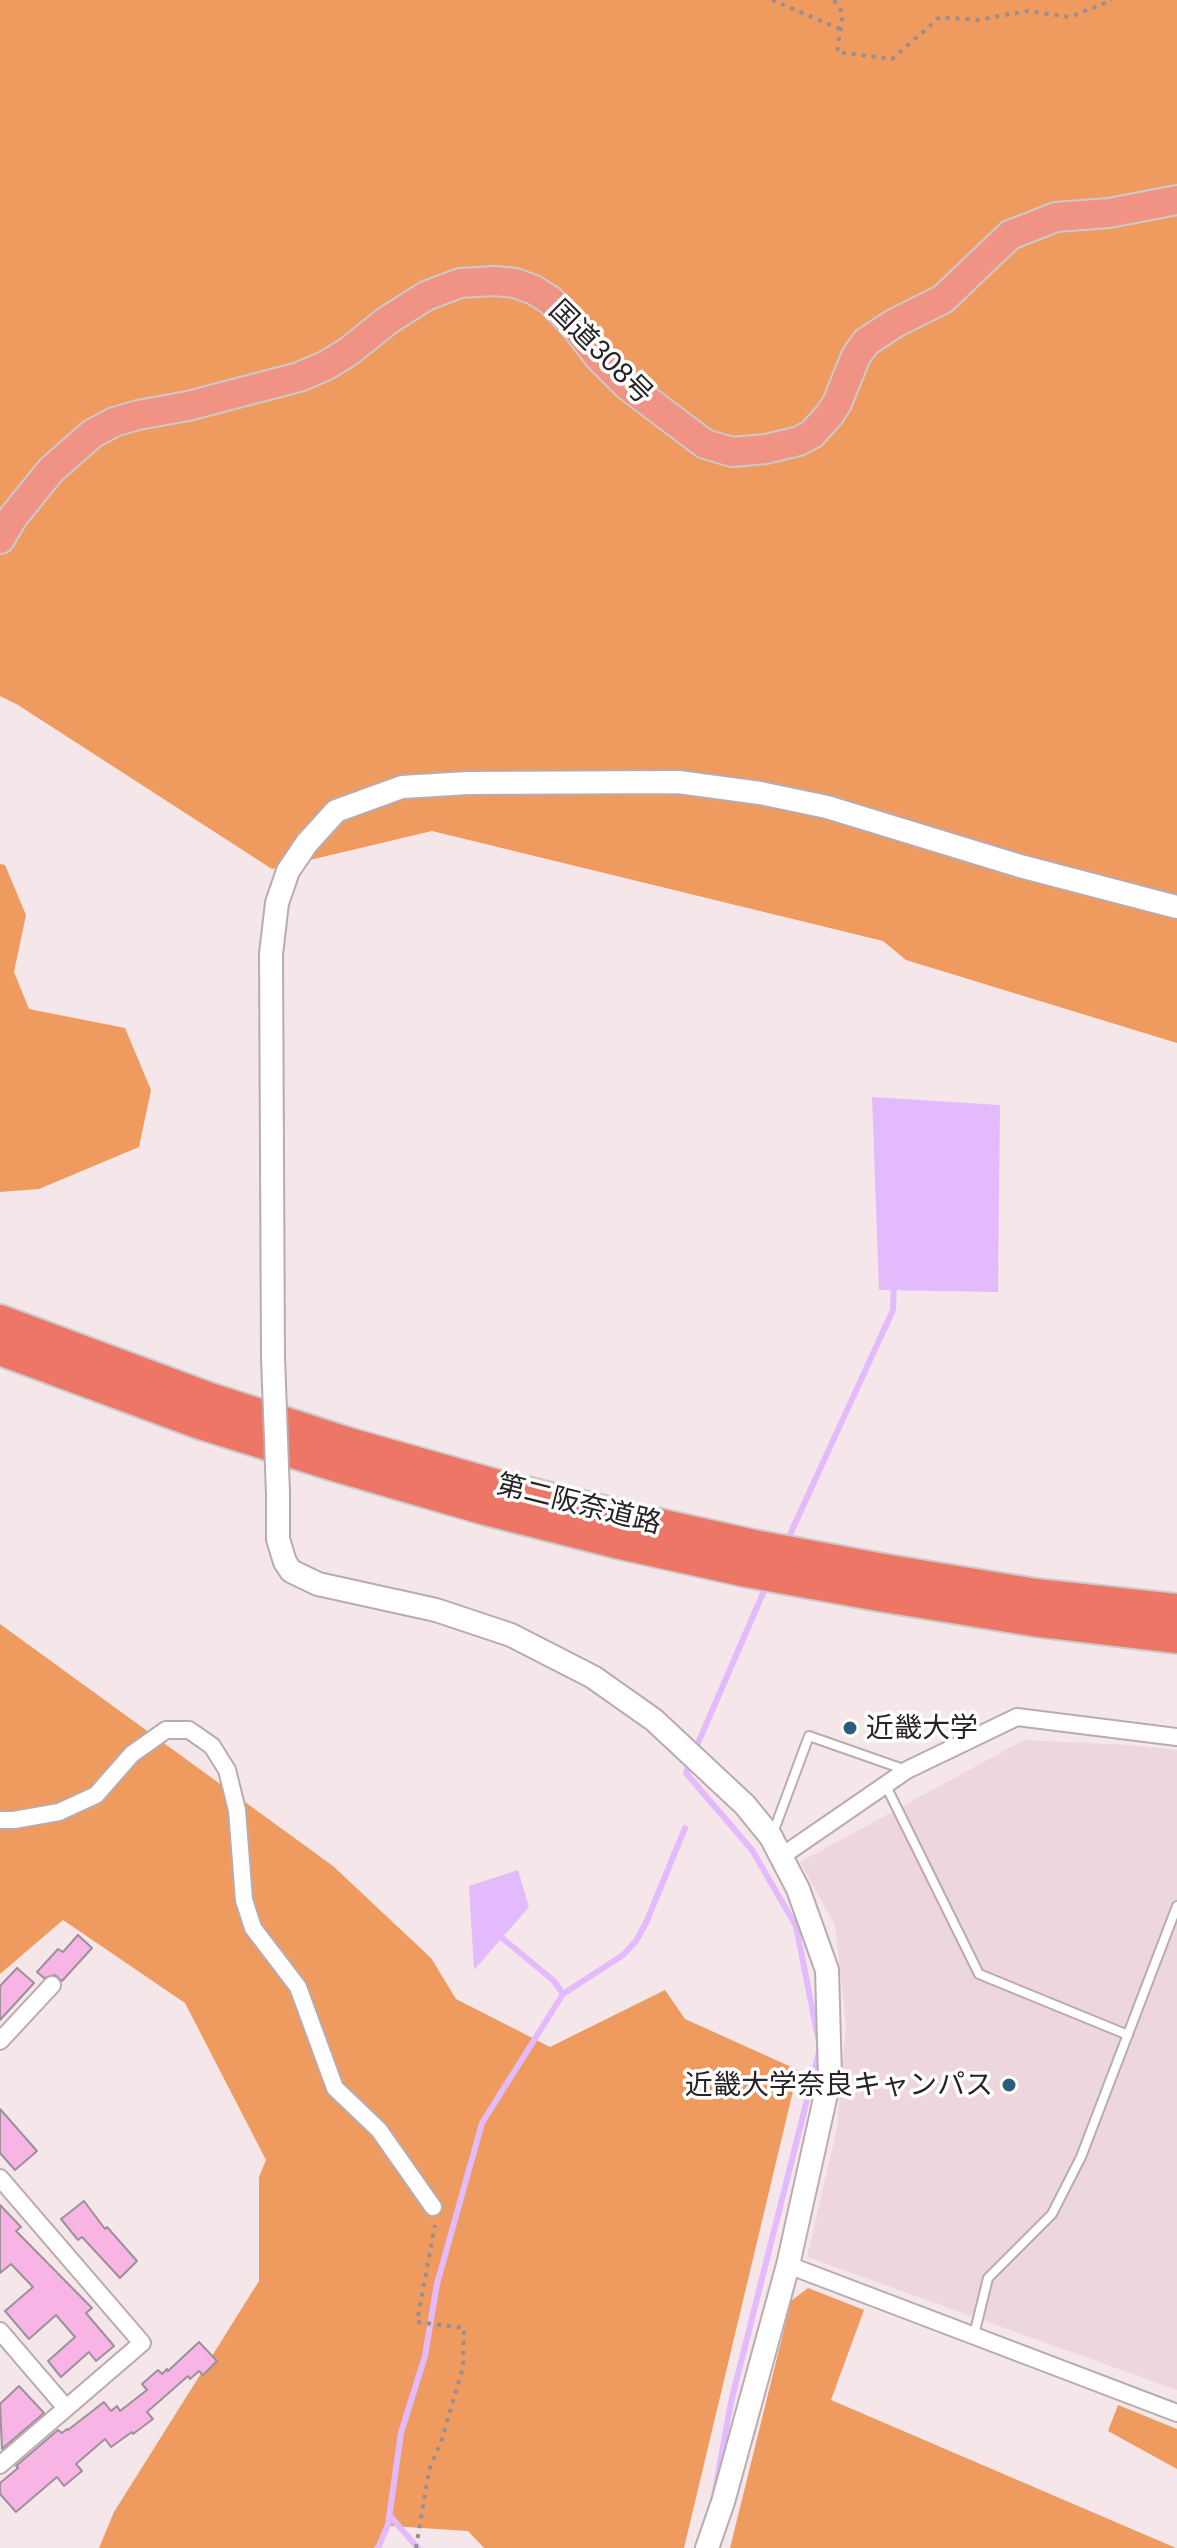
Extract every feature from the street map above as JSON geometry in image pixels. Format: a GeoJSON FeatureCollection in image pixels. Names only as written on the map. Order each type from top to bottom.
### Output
{"type":"FeatureCollection","features":[{"type":"Feature","properties":{"kind":"highway","name":"国道308号"},"geometry":{"type":"LineString","coordinates":[[0,539],[13,517],[51,470],[92,434],[114,422],[138,415],[188,406],[299,377],[348,352],[388,320],[426,296],[460,283],[515,283],[550,300],[620,379],[705,444],[732,452],[766,449],[799,441],[822,425],[830,414],[856,356],[866,342],[895,323],[943,299],[1010,235],[1056,217],[1109,213],[1177,200]]}},
{"type":"Feature","properties":{"kind":"highway","name":"第二阪奈道路"},"geometry":{"type":"LineString","coordinates":[[0,1320],[210,1398],[349,1443],[494,1484],[624,1516],[883,1569],[1036,1594],[1177,1609]]}},
{"type":"Feature","properties":{"kind":"highway","name":"第二阪奈道路"},"geometry":{"type":"LineString","coordinates":[[0,1350],[200,1424],[486,1510],[616,1543],[747,1572],[879,1596],[1033,1621],[1177,1638]]}},
{"type":"Feature","properties":{"kind":"street"},"geometry":{"type":"LineString","coordinates":[[707,2548],[723,2502],[788,2265],[830,2076],[827,1970],[798,1889],[777,1847],[745,1805],[654,1720],[593,1677],[511,1635],[436,1610],[318,1584],[291,1571],[285,1562],[278,1539],[273,1357],[271,954],[277,903],[288,871],[307,843],[336,811],[402,787],[468,783],[678,782],[760,793],[827,807],[1020,866],[1177,907]]}},
{"type":"Feature","properties":{"kind":"street"},"geometry":{"type":"LineString","coordinates":[[777,1847],[907,1770],[1017,1717],[1177,1737]]}},
{"type":"Feature","properties":{"kind":"street"},"geometry":{"type":"LineString","coordinates":[[0,1820],[59,1812],[96,1795],[132,1754],[166,1730],[189,1730],[212,1746],[227,1770],[237,1810],[244,1900],[253,1928],[298,1987],[335,2088],[379,2130],[433,2207]]}},
{"type":"Feature","properties":{"kind":"street"},"geometry":{"type":"LineString","coordinates":[[0,2041],[52,1985]]}},
{"type":"Feature","properties":{"kind":"street"},"geometry":{"type":"LineString","coordinates":[[0,2178],[142,2343],[0,2465]]}},
{"type":"Feature","properties":{"kind":"street"},"geometry":{"type":"LineString","coordinates":[[788,2265],[1177,2413]]}},
{"type":"Feature","properties":{"kind":"street"},"geometry":{"type":"LineString","coordinates":[[0,2331],[66,2408]]}},
{"type":"Feature","properties":{"kind":"lane"},"geometry":{"type":"LineString","coordinates":[[777,1847],[809,1736],[907,1770]]}},
{"type":"Feature","properties":{"kind":"lane"},"geometry":{"type":"LineString","coordinates":[[885,1784],[979,1974],[1128,2035]]}},
{"type":"Feature","properties":{"kind":"lane"},"geometry":{"type":"LineString","coordinates":[[974,2335],[988,2278],[1052,2214],[1081,2157],[1177,1906]]}},
{"type":"Feature","properties":{"kind":"path"},"geometry":{"type":"LineString","coordinates":[[772,0],[840,29]]}},
{"type":"Feature","properties":{"kind":"path"},"geometry":{"type":"LineString","coordinates":[[834,0],[843,14],[837,52],[892,59],[940,17],[978,20],[1027,11],[1070,17],[1112,0]]}},
{"type":"Feature","properties":{"kind":"path"},"geometry":{"type":"LineString","coordinates":[[416,2548],[429,2470],[442,2439],[463,2367],[464,2328],[417,2322],[435,2225],[433,2207]]}},
{"type":"Feature","properties":{"kind":"shaded area"},"geometry":{"type":"Polygon","coordinates":[[[0,0],[1177,0],[1177,1043],[906,960],[883,941],[432,831],[272,869],[0,696],[0,0]]]}},
{"type":"Feature","properties":{"kind":"shaded area"},"geometry":{"type":"Polygon","coordinates":[[[0,864],[5,865],[26,915],[14,972],[29,1009],[125,1028],[151,1090],[139,1147],[39,1189],[0,1192],[0,864]]]}},
{"type":"Feature","properties":{"kind":"shaded area"},"geometry":{"type":"Polygon","coordinates":[[[872,1097],[1000,1105],[998,1292],[879,1290],[872,1097]]]}},
{"type":"Feature","properties":{"kind":"shaded area"},"geometry":{"type":"Polygon","coordinates":[[[0,1624],[333,1866],[431,1958],[456,1999],[550,2047],[665,1990],[685,2019],[798,2070],[684,2548],[484,2548],[468,2531],[391,2526],[374,2548],[99,2548],[114,2512],[259,2281],[259,2177],[266,2160],[185,2003],[63,1920],[0,1974],[0,1624]]]}},
{"type":"Feature","properties":{"kind":"shaded area","name":"近畿大学奈良キャンパス"},"geometry":{"type":"Polygon","coordinates":[[[1024,1740],[1177,1750],[1177,2390],[807,2257],[837,2128],[846,2025],[835,1925],[800,1862],[1024,1740]]]}},
{"type":"Feature","properties":{"kind":"shaded area"},"geometry":{"type":"Polygon","coordinates":[[[518,1870],[529,1907],[474,1970],[469,1886],[518,1870]]]}},
{"type":"Feature","properties":{"kind":"shaded area"},"geometry":{"type":"Polygon","coordinates":[[[808,2288],[864,2310],[831,2400],[1176,2548],[730,2548],[791,2301],[808,2288]]]}},
{"type":"Feature","properties":{"kind":"shaded area"},"geometry":{"type":"Polygon","coordinates":[[[1118,2405],[1177,2429],[1177,2469],[1108,2431],[1118,2405]]]}},
{"type":"Feature","properties":{"kind":"building"},"geometry":{"type":"Polygon","coordinates":[[[78,1935],[92,1948],[62,1981],[55,1975],[44,1978],[37,1972],[58,1949],[63,1952],[78,1935]]]}},
{"type":"Feature","properties":{"kind":"building"},"geometry":{"type":"Polygon","coordinates":[[[17,1968],[34,1983],[0,2020],[0,1986],[17,1968]]]}},
{"type":"Feature","properties":{"kind":"building"},"geometry":{"type":"Polygon","coordinates":[[[0,2109],[37,2151],[15,2170],[0,2153],[0,2109]]]}},
{"type":"Feature","properties":{"kind":"building"},"geometry":{"type":"Polygon","coordinates":[[[84,2201],[105,2229],[107,2227],[137,2261],[120,2278],[82,2237],[78,2240],[61,2219],[84,2201]]]}},
{"type":"Feature","properties":{"kind":"building"},"geometry":{"type":"Polygon","coordinates":[[[0,2205],[21,2227],[16,2231],[92,2308],[86,2313],[114,2346],[96,2361],[89,2352],[61,2377],[48,2361],[75,2337],[56,2315],[29,2339],[5,2311],[33,2287],[11,2264],[0,2273],[0,2205]]]}},
{"type":"Feature","properties":{"kind":"building"},"geometry":{"type":"Polygon","coordinates":[[[199,2342],[217,2361],[203,2375],[199,2371],[190,2379],[188,2376],[147,2412],[153,2419],[111,2447],[105,2439],[76,2464],[82,2471],[64,2486],[57,2477],[16,2512],[0,2494],[0,2483],[58,2430],[62,2433],[68,2430],[104,2402],[111,2411],[117,2406],[120,2411],[147,2390],[142,2384],[158,2370],[162,2374],[168,2371],[199,2342]]]}},
{"type":"Feature","properties":{"kind":"building"},"geometry":{"type":"Polygon","coordinates":[[[19,2386],[44,2413],[2,2449],[0,2404],[19,2386]]]}},
{"type":"Feature","properties":{"kind":"waterway"},"geometry":{"type":"LineString","coordinates":[[787,1541],[893,1310],[894,1284]]}},
{"type":"Feature","properties":{"kind":"waterway"},"geometry":{"type":"LineString","coordinates":[[695,1750],[767,1584]]}},
{"type":"Feature","properties":{"kind":"waterway"},"geometry":{"type":"LineString","coordinates":[[691,1760],[686,1773],[752,1850],[796,1926],[820,2048],[731,2402],[714,2497]]}},
{"type":"Feature","properties":{"kind":"waterway"},"geometry":{"type":"LineString","coordinates":[[378,2548],[388,2525],[401,2433],[425,2356],[437,2284],[482,2123],[563,1994],[623,1955],[636,1941],[685,1828]]}},
{"type":"Feature","properties":{"kind":"waterway"},"geometry":{"type":"LineString","coordinates":[[502,1938],[554,1981],[563,1994]]}},
{"type":"Feature","properties":{"kind":"waterway"},"geometry":{"type":"LineString","coordinates":[[390,2516],[418,2548]]}},
{"type":"Feature","properties":{"kind":"place","name":"近畿大学"},"geometry":{"type":"Point","coordinates":[850,1728]}},
{"type":"Feature","properties":{"kind":"place","name":"近畿大学奈良キャンパス"},"geometry":{"type":"Point","coordinates":[1009,2085]}}]}
